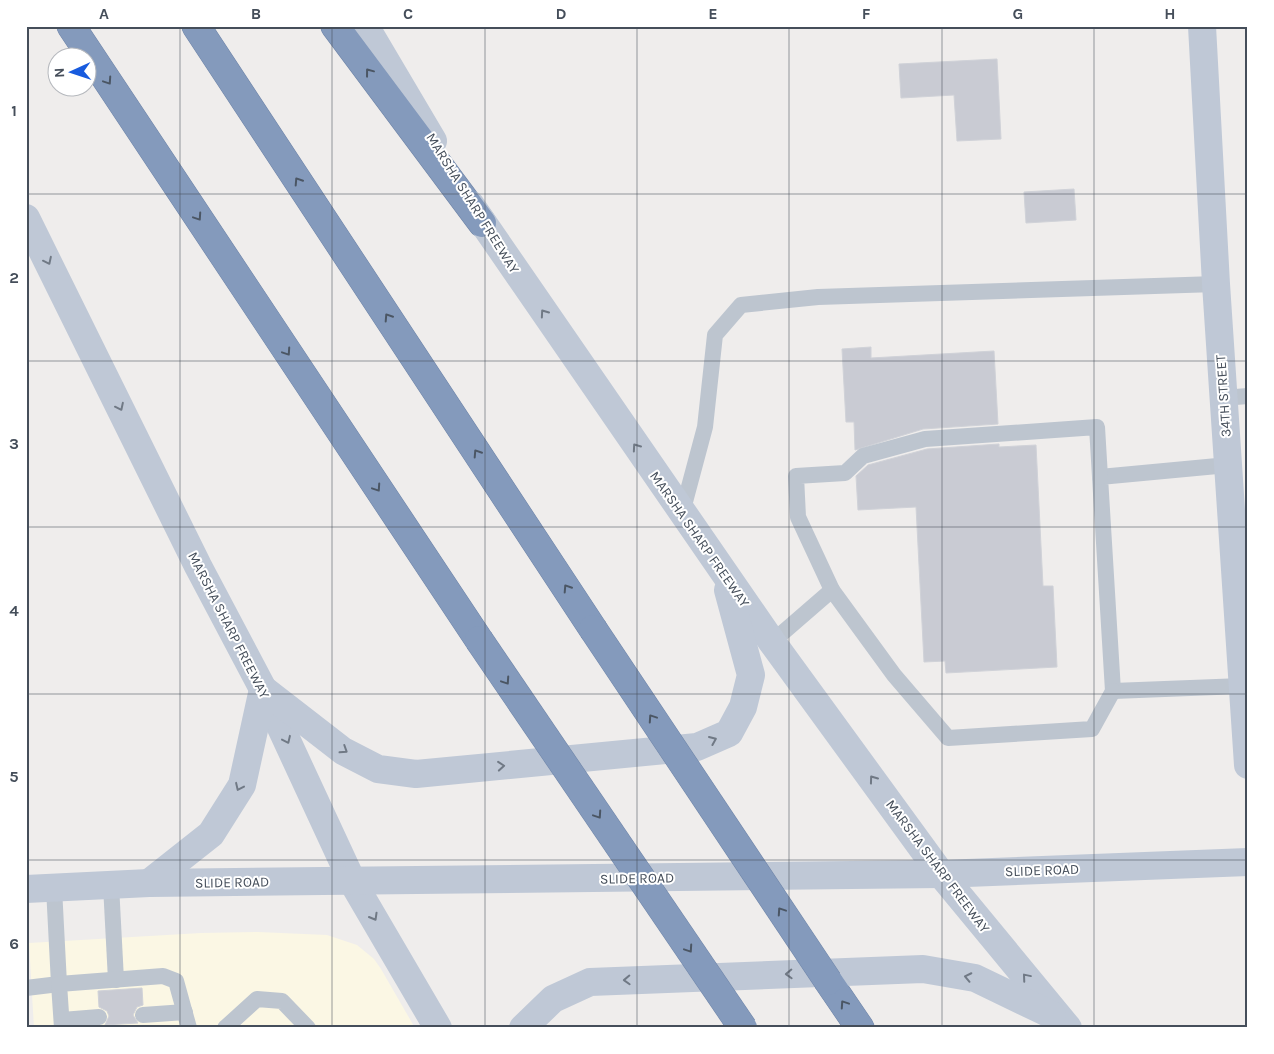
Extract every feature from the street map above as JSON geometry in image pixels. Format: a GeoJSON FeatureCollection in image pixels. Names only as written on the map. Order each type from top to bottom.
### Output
{"type":"FeatureCollection","features":[{"type":"Feature","properties":{"kind":"highway"},"geometry":{"type":"LineString","coordinates":[[71,26],[478,640],[743,1028]]}},
{"type":"Feature","properties":{"kind":"highway"},"geometry":{"type":"LineString","coordinates":[[196,26],[593,629],[860,1028]]}},
{"type":"Feature","properties":{"kind":"highway"},"geometry":{"type":"LineString","coordinates":[[335,26],[482,223]]}},
{"type":"Feature","properties":{"kind":"main road","name":"MARSHA SHARP FREEWAY"},"geometry":{"type":"LineString","coordinates":[[365,26],[482,223],[772,642],[941,874],[1064,1023]]}},
{"type":"Feature","properties":{"kind":"main road","name":"34TH STREET"},"geometry":{"type":"LineString","coordinates":[[1202,26],[1216,284],[1235,397],[1228,465],[1248,765]]}},
{"type":"Feature","properties":{"kind":"main road","name":"MARSHA SHARP FREEWAY"},"geometry":{"type":"LineString","coordinates":[[26,218],[198,566],[263,689],[352,881],[438,1028]]}},
{"type":"Feature","properties":{"kind":"main road"},"geometry":{"type":"LineString","coordinates":[[149,883],[211,834],[242,785],[263,689],[343,751],[378,769],[416,774],[697,747],[729,733],[743,707],[751,675],[723,572]]}},
{"type":"Feature","properties":{"kind":"main road","name":"SLIDE ROAD"},"geometry":{"type":"LineString","coordinates":[[26,889],[149,883],[941,874],[1248,862]]}},
{"type":"Feature","properties":{"kind":"main road"},"geometry":{"type":"LineString","coordinates":[[523,1028],[553,1000],[590,982],[923,969],[976,978],[1064,1023]]}},
{"type":"Feature","properties":{"kind":"lane"},"geometry":{"type":"LineString","coordinates":[[682,513],[705,426],[715,335],[741,305],[818,297],[1216,284]]}},
{"type":"Feature","properties":{"kind":"lane"},"geometry":{"type":"LineString","coordinates":[[1097,427],[1113,691],[1092,729],[948,738],[894,675],[832,590],[798,517],[796,476],[845,473],[863,456],[925,439],[1097,427]]}},
{"type":"Feature","properties":{"kind":"lane"},"geometry":{"type":"LineString","coordinates":[[1100,477],[1228,465]]}},
{"type":"Feature","properties":{"kind":"lane"},"geometry":{"type":"LineString","coordinates":[[772,642],[832,590]]}},
{"type":"Feature","properties":{"kind":"lane"},"geometry":{"type":"LineString","coordinates":[[1113,691],[1242,686]]}},
{"type":"Feature","properties":{"kind":"lane"},"geometry":{"type":"LineString","coordinates":[[111,885],[116,980]]}},
{"type":"Feature","properties":{"kind":"lane"},"geometry":{"type":"LineString","coordinates":[[54,888],[62,1024],[99,1017]]}},
{"type":"Feature","properties":{"kind":"lane"},"geometry":{"type":"LineString","coordinates":[[26,988],[163,976],[176,981],[187,1020],[143,1015]]}},
{"type":"Feature","properties":{"kind":"lane"},"geometry":{"type":"LineString","coordinates":[[225,1028],[257,999],[282,1001],[308,1028]]}},
{"type":"Feature","properties":{"kind":"shaded area"},"geometry":{"type":"Polygon","coordinates":[[[258,932],[327,935],[357,945],[374,959],[381,969],[415,1028],[34,1028],[29,943],[201,933],[258,932]]]}},
{"type":"Feature","properties":{"kind":"building"},"geometry":{"type":"Polygon","coordinates":[[[997,59],[1001,139],[957,141],[954,95],[901,98],[899,64],[997,59]]]}},
{"type":"Feature","properties":{"kind":"building"},"geometry":{"type":"Polygon","coordinates":[[[1074,189],[1076,220],[1026,223],[1024,192],[1074,189]]]}},
{"type":"Feature","properties":{"kind":"building"},"geometry":{"type":"Polygon","coordinates":[[[871,347],[871,358],[994,351],[998,424],[923,429],[855,450],[854,422],[846,422],[842,349],[871,347]]]}},
{"type":"Feature","properties":{"kind":"building"},"geometry":{"type":"Polygon","coordinates":[[[999,444],[999,447],[1036,445],[1043,586],[1053,586],[1057,667],[946,673],[945,661],[924,662],[916,507],[858,510],[856,476],[868,465],[927,449],[999,444]]]}},
{"type":"Feature","properties":{"kind":"building"},"geometry":{"type":"Polygon","coordinates":[[[142,988],[143,1005],[137,1007],[133,1015],[138,1023],[105,1025],[109,1016],[107,1011],[99,1007],[98,991],[142,988]]]}}]}
